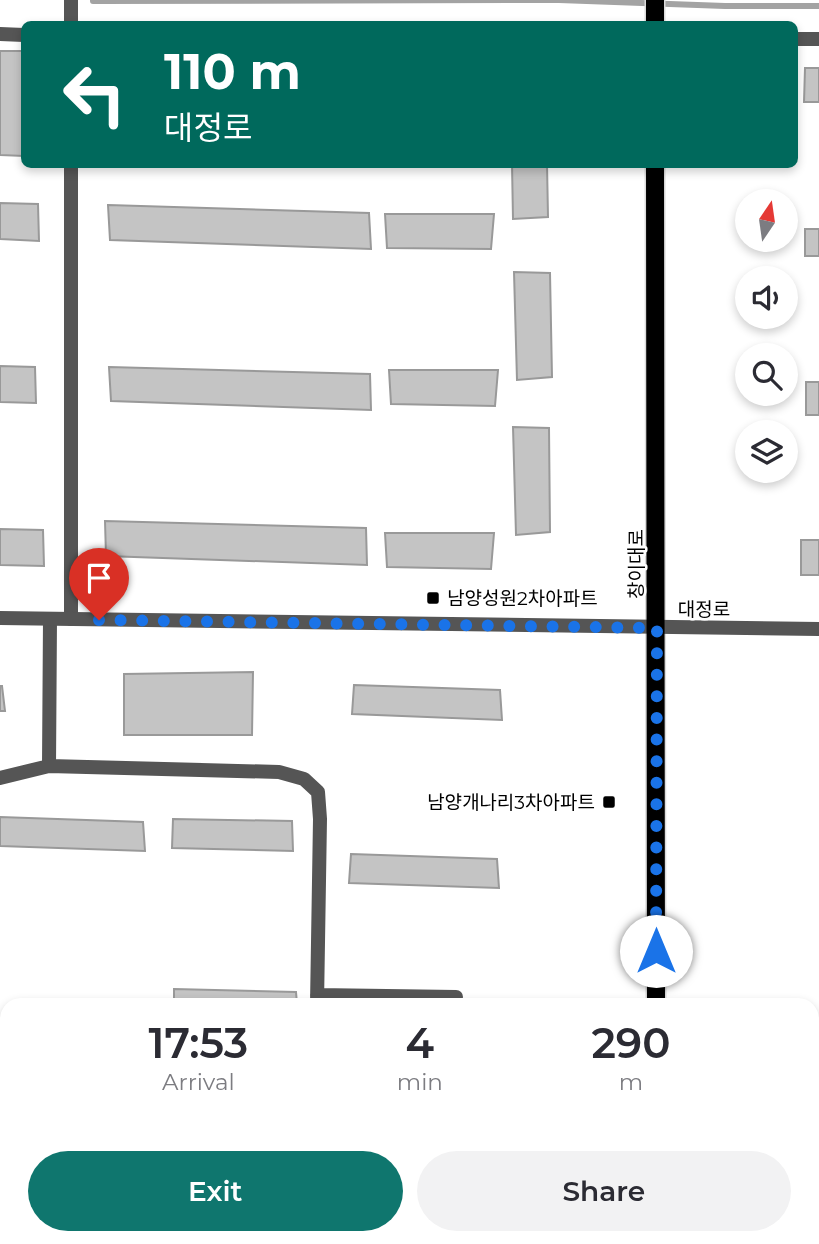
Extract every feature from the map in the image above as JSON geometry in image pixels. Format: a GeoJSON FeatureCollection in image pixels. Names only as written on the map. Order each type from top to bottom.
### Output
{"type":"FeatureCollection","features":[{"type":"Feature","properties":{"kind":"main road"},"geometry":{"type":"LineString","coordinates":[[655,0],[655,21]]}},
{"type":"Feature","properties":{"kind":"main road","name":"창이대로"},"geometry":{"type":"LineString","coordinates":[[655,168],[656,998]]}},
{"type":"Feature","properties":{"kind":"street"},"geometry":{"type":"LineString","coordinates":[[71,0],[71,21]]}},
{"type":"Feature","properties":{"kind":"street"},"geometry":{"type":"LineString","coordinates":[[0,34],[21,35]]}},
{"type":"Feature","properties":{"kind":"street"},"geometry":{"type":"LineString","coordinates":[[798,39],[819,39]]}},
{"type":"Feature","properties":{"kind":"street"},"geometry":{"type":"LineString","coordinates":[[71,168],[72,619]]}},
{"type":"Feature","properties":{"kind":"street","name":"대정로"},"geometry":{"type":"LineString","coordinates":[[0,618],[819,629]]}},
{"type":"Feature","properties":{"kind":"street"},"geometry":{"type":"LineString","coordinates":[[49,766],[50,619]]}},
{"type":"Feature","properties":{"kind":"street"},"geometry":{"type":"LineString","coordinates":[[0,778],[49,766],[279,772],[304,779],[318,792],[319,805],[317,998]]}},
{"type":"Feature","properties":{"kind":"street"},"geometry":{"type":"LineString","coordinates":[[410,998],[456,997]]}},
{"type":"Feature","properties":{"kind":"building"},"geometry":{"type":"Polygon","coordinates":[[[0,51],[21,51],[21,156],[0,155],[0,51]]]}},
{"type":"Feature","properties":{"kind":"building"},"geometry":{"type":"Polygon","coordinates":[[[805,68],[819,68],[819,102],[804,102],[805,68]]]}},
{"type":"Feature","properties":{"kind":"building"},"geometry":{"type":"Polygon","coordinates":[[[512,168],[547,168],[548,217],[513,219],[512,168]]]}},
{"type":"Feature","properties":{"kind":"building"},"geometry":{"type":"Polygon","coordinates":[[[0,203],[38,204],[39,241],[0,239],[0,203]]]}},
{"type":"Feature","properties":{"kind":"building"},"geometry":{"type":"Polygon","coordinates":[[[108,205],[369,213],[371,249],[110,240],[108,205]]]}},
{"type":"Feature","properties":{"kind":"building"},"geometry":{"type":"Polygon","coordinates":[[[385,214],[494,214],[491,249],[387,248],[385,214]]]}},
{"type":"Feature","properties":{"kind":"building"},"geometry":{"type":"Polygon","coordinates":[[[805,229],[819,229],[819,256],[805,256],[805,229]]]}},
{"type":"Feature","properties":{"kind":"building"},"geometry":{"type":"Polygon","coordinates":[[[514,272],[550,273],[552,377],[517,380],[514,272]]]}},
{"type":"Feature","properties":{"kind":"building"},"geometry":{"type":"Polygon","coordinates":[[[0,366],[35,367],[36,403],[0,402],[0,366]]]}},
{"type":"Feature","properties":{"kind":"building"},"geometry":{"type":"Polygon","coordinates":[[[109,367],[370,374],[371,410],[111,401],[109,367]]]}},
{"type":"Feature","properties":{"kind":"building"},"geometry":{"type":"Polygon","coordinates":[[[389,370],[498,370],[495,406],[391,404],[389,370]]]}},
{"type":"Feature","properties":{"kind":"building"},"geometry":{"type":"Polygon","coordinates":[[[806,382],[819,382],[819,415],[806,415],[806,382]]]}},
{"type":"Feature","properties":{"kind":"building"},"geometry":{"type":"Polygon","coordinates":[[[513,427],[549,428],[550,532],[516,535],[513,427]]]}},
{"type":"Feature","properties":{"kind":"building"},"geometry":{"type":"Polygon","coordinates":[[[105,521],[366,528],[367,565],[106,556],[105,521]]]}},
{"type":"Feature","properties":{"kind":"building"},"geometry":{"type":"Polygon","coordinates":[[[0,529],[43,530],[44,566],[0,565],[0,529]]]}},
{"type":"Feature","properties":{"kind":"building"},"geometry":{"type":"Polygon","coordinates":[[[385,533],[494,533],[491,569],[387,567],[385,533]]]}},
{"type":"Feature","properties":{"kind":"building"},"geometry":{"type":"Polygon","coordinates":[[[801,540],[819,540],[819,575],[801,575],[801,540]]]}},
{"type":"Feature","properties":{"kind":"building"},"geometry":{"type":"Polygon","coordinates":[[[253,672],[252,735],[124,735],[124,674],[253,672]]]}},
{"type":"Feature","properties":{"kind":"building"},"geometry":{"type":"Polygon","coordinates":[[[354,685],[500,690],[502,720],[352,714],[354,685]]]}},
{"type":"Feature","properties":{"kind":"building"},"geometry":{"type":"Polygon","coordinates":[[[2,686],[5,711],[0,711],[2,686]]]}},
{"type":"Feature","properties":{"kind":"building"},"geometry":{"type":"Polygon","coordinates":[[[0,817],[143,822],[145,851],[0,846],[0,817]]]}},
{"type":"Feature","properties":{"kind":"building"},"geometry":{"type":"Polygon","coordinates":[[[173,819],[292,821],[293,851],[172,848],[173,819]]]}},
{"type":"Feature","properties":{"kind":"building"},"geometry":{"type":"Polygon","coordinates":[[[351,854],[497,859],[499,888],[349,883],[351,854]]]}},
{"type":"Feature","properties":{"kind":"building"},"geometry":{"type":"Polygon","coordinates":[[[174,989],[296,992],[296,998],[174,998],[174,989]]]}},
{"type":"Feature","properties":{"kind":"waterway"},"geometry":{"type":"LineString","coordinates":[[93,1],[559,0],[725,6],[819,6]]}},
{"type":"Feature","properties":{"kind":"place","name":"남양성원2차아파트"},"geometry":{"type":"Point","coordinates":[433,598]}},
{"type":"Feature","properties":{"kind":"place","name":"남양개나리3차아파트"},"geometry":{"type":"Point","coordinates":[609,802]}},
{"type":"Feature","properties":{"kind":"route"},"geometry":{"type":"LineString","coordinates":[[99,620],[657,628],[656,951]]}}]}
